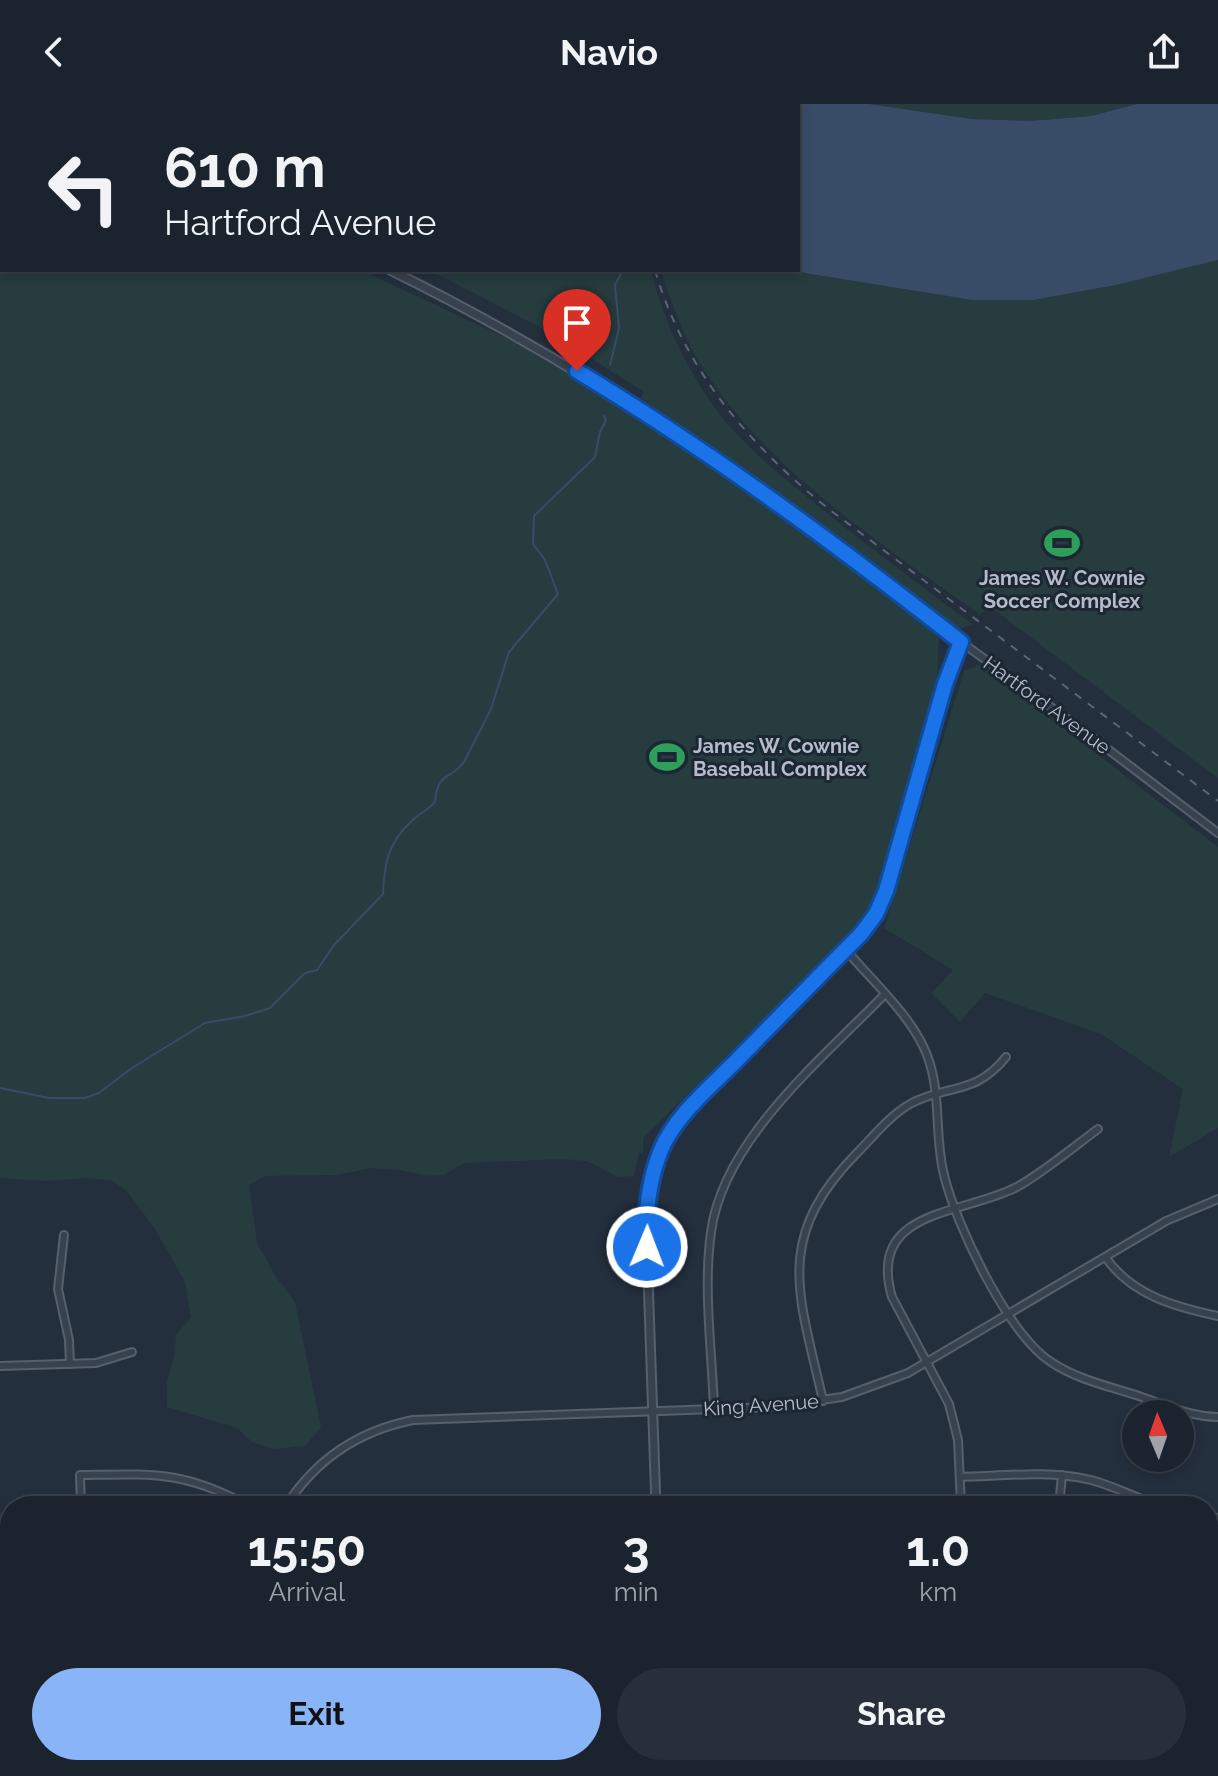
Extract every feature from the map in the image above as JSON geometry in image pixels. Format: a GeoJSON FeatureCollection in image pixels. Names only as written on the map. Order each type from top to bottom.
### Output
{"type":"FeatureCollection","features":[{"type":"Feature","properties":{"kind":"street","name":"Hartford Avenue"},"geometry":{"type":"LineString","coordinates":[[394,272],[528,342],[699,447],[840,548],[1218,833]]}},
{"type":"Feature","properties":{"kind":"street"},"geometry":{"type":"LineString","coordinates":[[656,1496],[646,1220],[650,1186],[661,1149],[694,1103],[870,923],[886,891],[945,684],[961,642]]}},
{"type":"Feature","properties":{"kind":"street"},"geometry":{"type":"LineString","coordinates":[[846,950],[920,1038],[937,1096],[943,1172],[954,1208],[1008,1313],[1037,1351],[1061,1368],[1186,1412],[1218,1417]]}},
{"type":"Feature","properties":{"kind":"street"},"geometry":{"type":"LineString","coordinates":[[714,1409],[708,1265],[711,1231],[730,1171],[770,1112],[884,995]]}},
{"type":"Feature","properties":{"kind":"street"},"geometry":{"type":"LineString","coordinates":[[823,1401],[799,1287],[801,1246],[809,1217],[822,1193],[878,1131],[911,1104],[969,1086],[994,1072],[1006,1057]]}},
{"type":"Feature","properties":{"kind":"street"},"geometry":{"type":"LineString","coordinates":[[961,1496],[954,1421],[942,1387],[892,1297],[887,1279],[887,1260],[894,1243],[907,1229],[923,1219],[1014,1188],[1098,1129]]}},
{"type":"Feature","properties":{"kind":"street","name":"King Avenue"},"geometry":{"type":"LineString","coordinates":[[293,1496],[329,1456],[360,1436],[395,1423],[431,1418],[795,1405],[823,1401],[887,1382],[929,1362],[1166,1221],[1218,1199]]}},
{"type":"Feature","properties":{"kind":"street"},"geometry":{"type":"LineString","coordinates":[[64,1235],[58,1289],[69,1340],[70,1364]]}},
{"type":"Feature","properties":{"kind":"street"},"geometry":{"type":"LineString","coordinates":[[1106,1258],[1118,1275],[1138,1290],[1218,1316]]}},
{"type":"Feature","properties":{"kind":"street"},"geometry":{"type":"LineString","coordinates":[[0,1366],[96,1363],[132,1352]]}},
{"type":"Feature","properties":{"kind":"street"},"geometry":{"type":"LineString","coordinates":[[81,1496],[80,1475],[172,1476],[206,1485],[229,1496]]}},
{"type":"Feature","properties":{"kind":"street"},"geometry":{"type":"LineString","coordinates":[[960,1477],[1062,1475],[1093,1481],[1134,1496]]}},
{"type":"Feature","properties":{"kind":"street"},"geometry":{"type":"LineString","coordinates":[[1060,1496],[1062,1475]]}},
{"type":"Feature","properties":{"kind":"green space"},"geometry":{"type":"Polygon","coordinates":[[[869,104],[1137,104],[1091,116],[1030,121],[972,119],[869,104]]]}},
{"type":"Feature","properties":{"kind":"green space","name":"James W. Cownie Soccer Complex"},"geometry":{"type":"Polygon","coordinates":[[[1218,260],[1218,778],[989,606],[980,615],[905,562],[795,474],[731,407],[704,370],[679,322],[662,272],[798,272],[972,300],[1033,300],[1116,285],[1218,260]]]}},
{"type":"Feature","properties":{"kind":"green space"},"geometry":{"type":"Polygon","coordinates":[[[0,272],[365,272],[519,344],[616,400],[726,474],[929,627],[939,639],[937,679],[880,880],[867,911],[845,941],[643,1138],[643,1153],[639,1153],[634,1176],[618,1177],[587,1161],[561,1159],[464,1163],[444,1175],[429,1176],[372,1168],[336,1175],[265,1176],[249,1185],[257,1243],[276,1277],[295,1302],[321,1427],[305,1446],[274,1449],[252,1442],[237,1428],[167,1407],[167,1381],[175,1353],[176,1335],[191,1317],[185,1282],[155,1229],[126,1190],[111,1180],[0,1178],[0,272]]]}},
{"type":"Feature","properties":{"kind":"green space"},"geometry":{"type":"Polygon","coordinates":[[[433,272],[652,272],[680,350],[701,388],[737,435],[800,491],[972,624],[959,629],[949,623],[795,506],[641,398],[644,392],[553,334],[433,272]]]}},
{"type":"Feature","properties":{"kind":"green space"},"geometry":{"type":"Polygon","coordinates":[[[980,664],[1218,847],[1218,1128],[1169,1157],[1183,1089],[1101,1034],[985,993],[960,1022],[931,993],[953,970],[884,928],[964,671],[980,664]]]}},
{"type":"Feature","properties":{"kind":"water"},"geometry":{"type":"Polygon","coordinates":[[[800,104],[869,104],[972,119],[1030,121],[1091,116],[1137,104],[1218,104],[1218,260],[1116,285],[1033,300],[972,300],[798,272],[800,104]]]}},
{"type":"Feature","properties":{"kind":"waterway"},"geometry":{"type":"LineString","coordinates":[[610,365],[619,328],[615,285],[622,272]]}},
{"type":"Feature","properties":{"kind":"waterway"},"geometry":{"type":"LineString","coordinates":[[0,1088],[49,1098],[85,1098],[99,1093],[132,1068],[205,1023],[270,1008],[305,973],[317,970],[334,945],[383,894],[393,844],[406,827],[435,802],[442,780],[464,762],[491,709],[509,652],[558,594],[545,560],[533,544],[534,516],[595,457],[606,420],[604,416]]}},
{"type":"Feature","properties":{"kind":"railway"},"geometry":{"type":"LineString","coordinates":[[656,272],[683,341],[702,373],[723,404],[773,460],[830,510],[1218,801]]}},
{"type":"Feature","properties":{"kind":"place","name":"James W. Cownie Soccer Complex"},"geometry":{"type":"Point","coordinates":[1062,543]}},
{"type":"Feature","properties":{"kind":"place","name":"James W. Cownie Baseball Complex"},"geometry":{"type":"Point","coordinates":[667,757]}},
{"type":"Feature","properties":{"kind":"route"},"geometry":{"type":"LineString","coordinates":[[577,371],[743,478],[961,642],[954,655],[886,891],[876,914],[861,934],[694,1103],[669,1135],[661,1149],[650,1186],[647,1247]]}}]}
